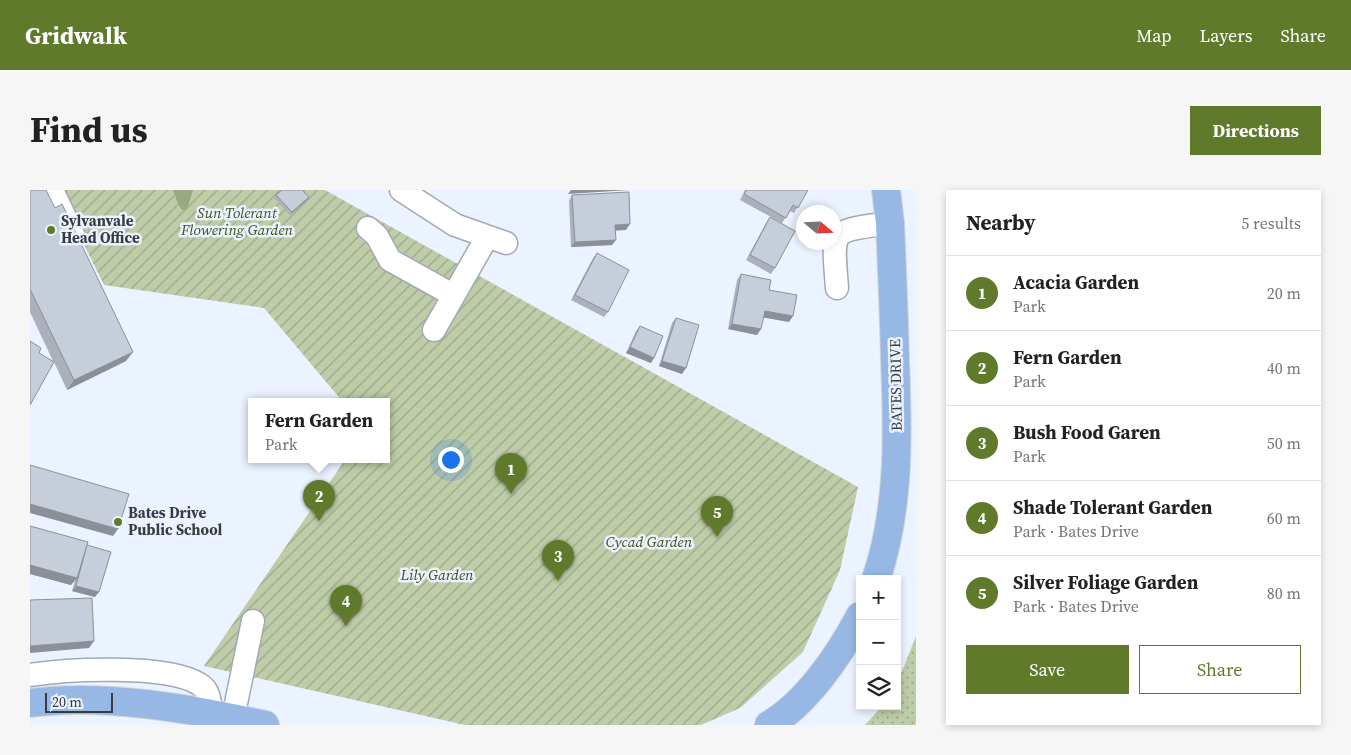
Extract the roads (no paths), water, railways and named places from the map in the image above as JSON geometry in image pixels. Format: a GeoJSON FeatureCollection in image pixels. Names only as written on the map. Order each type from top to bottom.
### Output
{"type":"FeatureCollection","features":[{"type":"Feature","properties":{"kind":"main road","name":"BATES DRIVE"},"geometry":{"type":"LineString","coordinates":[[877,575],[883,558],[891,512],[898,431],[890,224],[886,190]]}},
{"type":"Feature","properties":{"kind":"main road"},"geometry":{"type":"LineString","coordinates":[[769,725],[778,720],[808,691],[829,666],[858,620]]}},
{"type":"Feature","properties":{"kind":"main road"},"geometry":{"type":"LineString","coordinates":[[30,703],[54,700],[130,703],[222,716],[265,725]]}},
{"type":"Feature","properties":{"kind":"street"},"geometry":{"type":"LineString","coordinates":[[52,190],[81,250]]}},
{"type":"Feature","properties":{"kind":"street"},"geometry":{"type":"LineString","coordinates":[[401,190],[455,225],[496,240],[453,295],[434,330]]}},
{"type":"Feature","properties":{"kind":"street"},"geometry":{"type":"LineString","coordinates":[[837,288],[835,240],[840,234],[848,230],[890,224]]}},
{"type":"Feature","properties":{"kind":"street"},"geometry":{"type":"LineString","coordinates":[[368,228],[377,236],[390,260],[453,295]]}},
{"type":"Feature","properties":{"kind":"street"},"geometry":{"type":"LineString","coordinates":[[222,716],[253,621]]}},
{"type":"Feature","properties":{"kind":"street"},"geometry":{"type":"LineString","coordinates":[[30,675],[122,670],[179,676],[200,684],[222,716]]}},
{"type":"Feature","properties":{"kind":"place","name":"Sylvanvale Head Office"},"geometry":{"type":"Point","coordinates":[51,230]}},
{"type":"Feature","properties":{"kind":"place","name":"Acacia Garden"},"geometry":{"type":"Point","coordinates":[511,494]}},
{"type":"Feature","properties":{"kind":"place","name":"Fern Garden"},"geometry":{"type":"Point","coordinates":[319,521]}},
{"type":"Feature","properties":{"kind":"place","name":"Bates Drive Public School"},"geometry":{"type":"Point","coordinates":[118,522]}},
{"type":"Feature","properties":{"kind":"place","name":"Silver Foliage Garden"},"geometry":{"type":"Point","coordinates":[717,537]}},
{"type":"Feature","properties":{"kind":"place","name":"Bush Food Garen"},"geometry":{"type":"Point","coordinates":[558,581]}},
{"type":"Feature","properties":{"kind":"place","name":"Shade Tolerant Garden"},"geometry":{"type":"Point","coordinates":[346,626]}},
{"type":"Feature","properties":{"kind":"park label","name":"Sun Tolerant Flowering Garden"},"geometry":{"type":"Point","coordinates":[237,222]}},
{"type":"Feature","properties":{"kind":"park label","name":"Cycad Garden"},"geometry":{"type":"Point","coordinates":[649,542]}},
{"type":"Feature","properties":{"kind":"park label","name":"Lily Garden"},"geometry":{"type":"Point","coordinates":[437,575]}}]}
